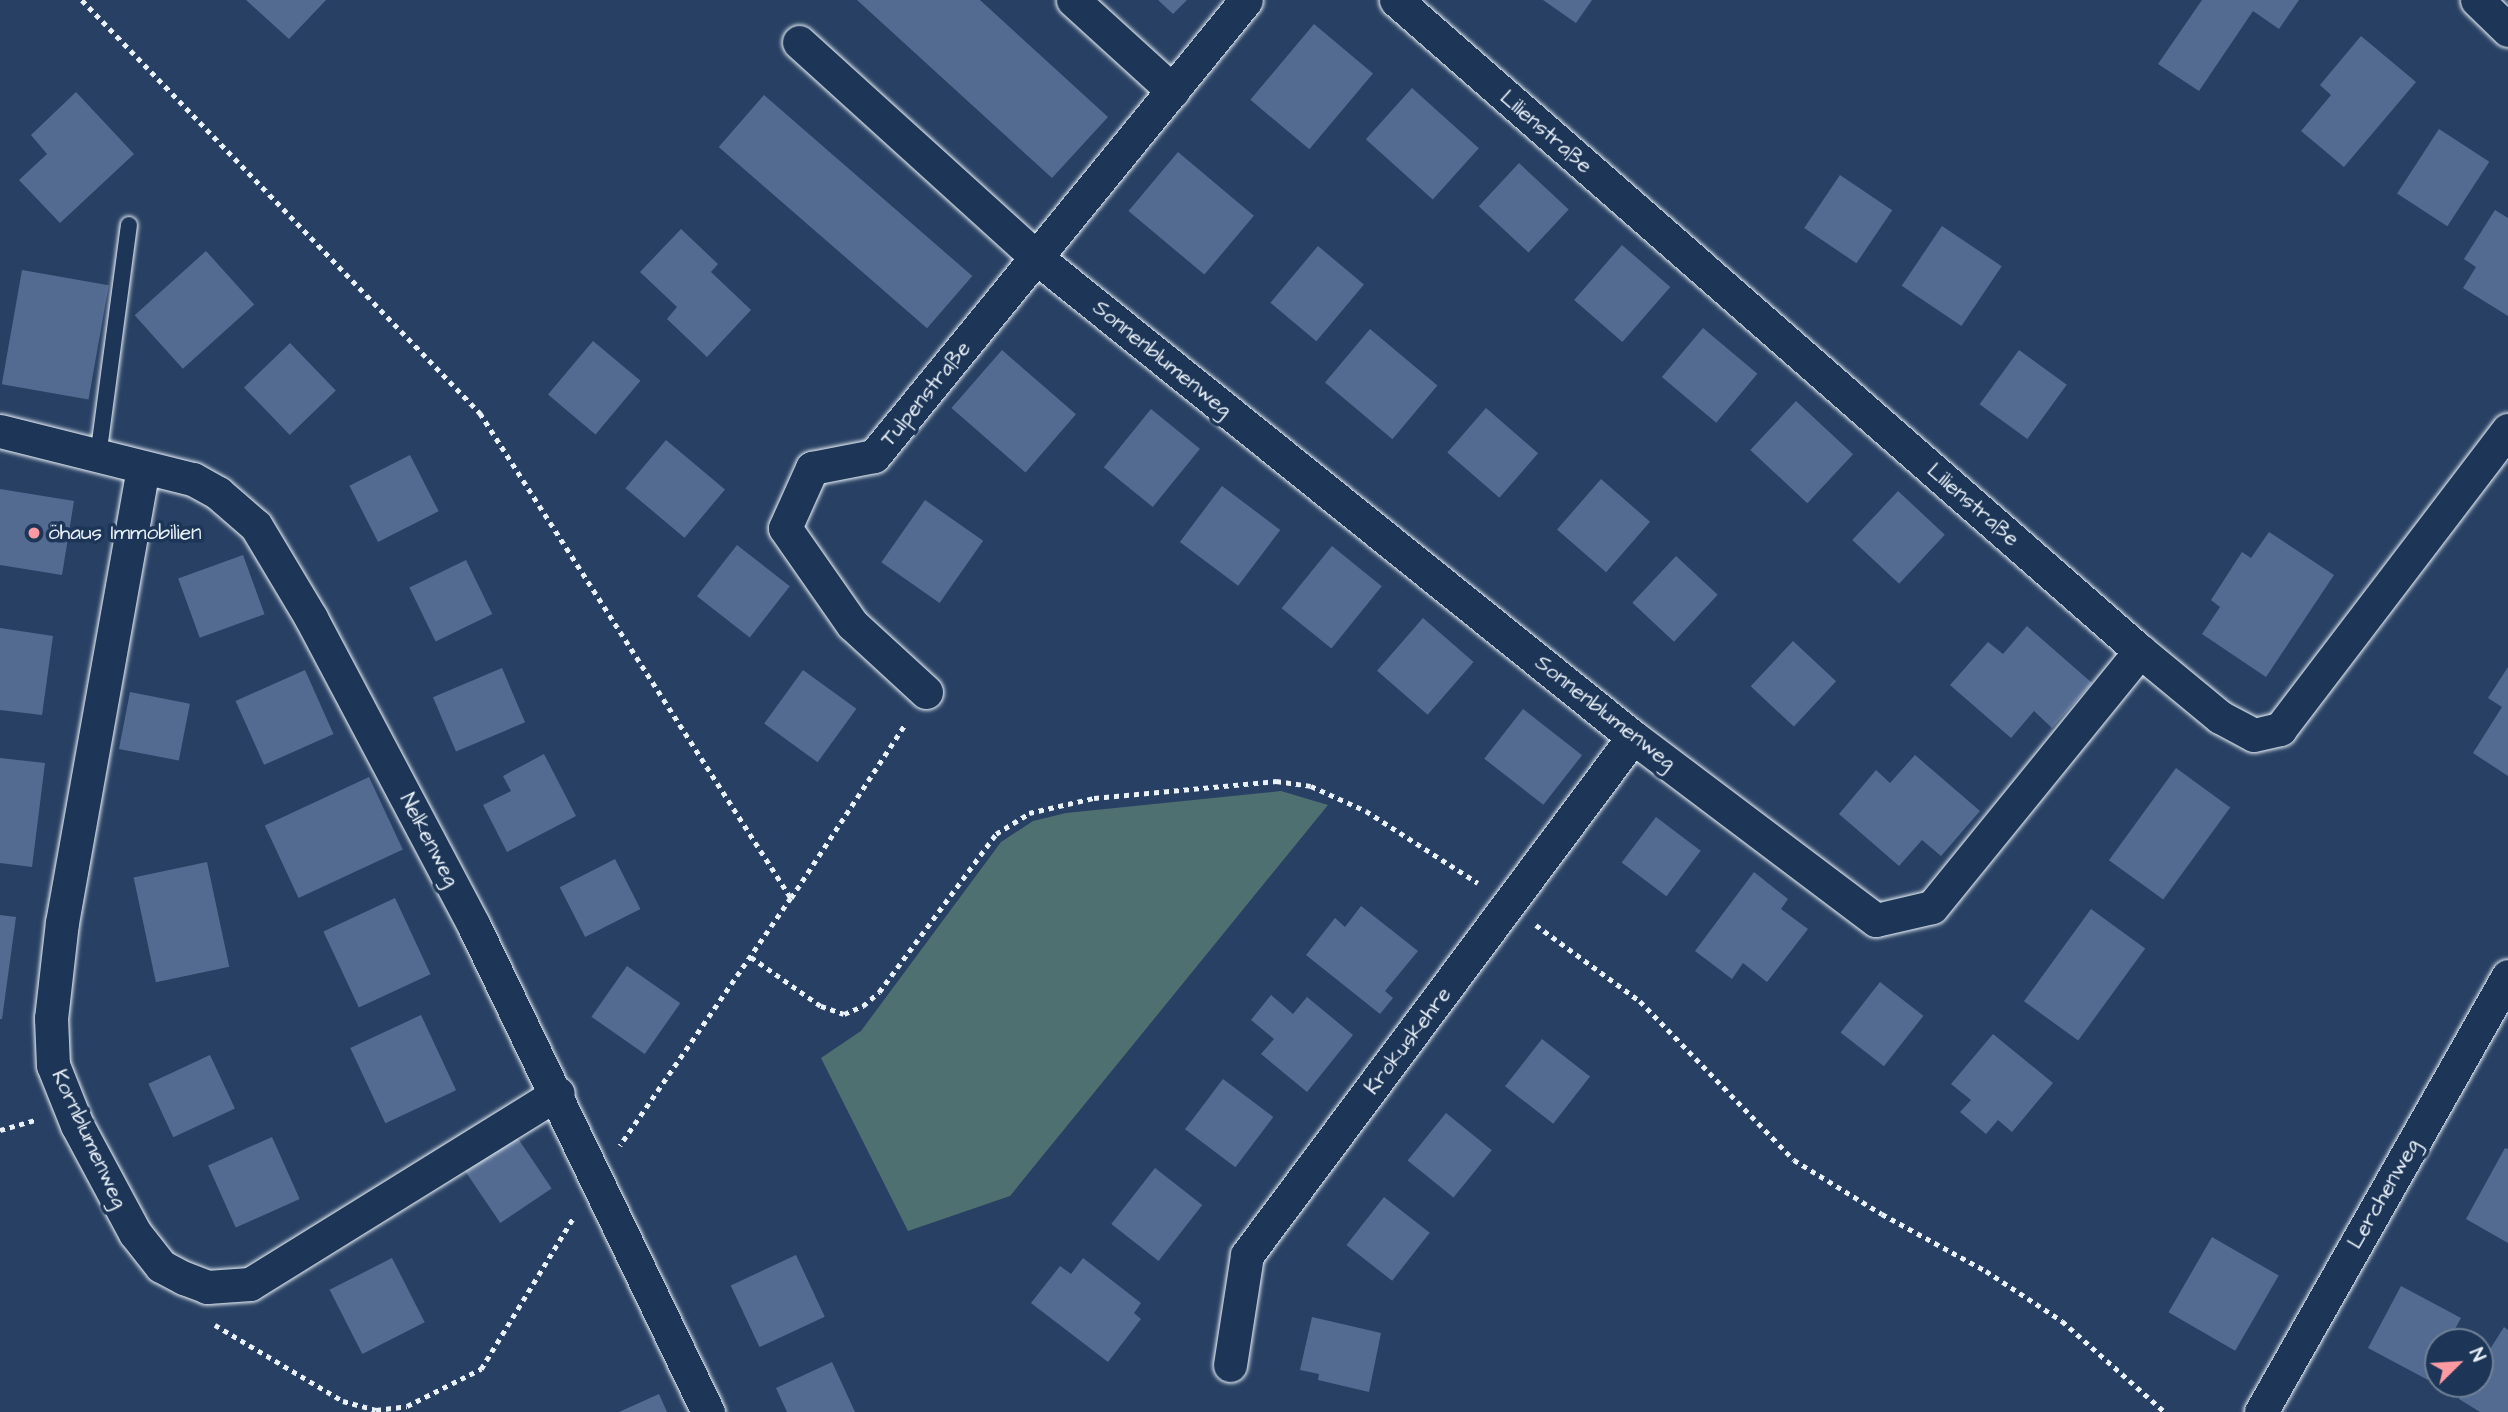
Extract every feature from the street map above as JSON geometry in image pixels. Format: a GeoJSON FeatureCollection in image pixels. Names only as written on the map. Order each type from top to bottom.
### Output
{"type":"FeatureCollection","features":[{"type":"Feature","properties":{"kind":"street"},"geometry":{"type":"LineString","coordinates":[[1073,0],[1173,91]]}},
{"type":"Feature","properties":{"kind":"street","name":"Tulpenstraße"},"geometry":{"type":"LineString","coordinates":[[926,692],[852,624],[785,528],[812,468],[874,456],[1246,0]]}},
{"type":"Feature","properties":{"kind":"street","name":"Lilienstraße"},"geometry":{"type":"LineString","coordinates":[[1396,0],[2140,651],[2220,717],[2254,735],[2280,729],[2508,430]]}},
{"type":"Feature","properties":{"kind":"street"},"geometry":{"type":"LineString","coordinates":[[2477,0],[2508,30]]}},
{"type":"Feature","properties":{"kind":"street"},"geometry":{"type":"LineString","coordinates":[[799,42],[1037,258]]}},
{"type":"Feature","properties":{"kind":"street","name":"Sonnenblumenweg"},"geometry":{"type":"LineString","coordinates":[[1037,258],[1633,737],[1876,920],[1932,907],[2140,651]]}},
{"type":"Feature","properties":{"kind":"street","name":"Nelkenweg"},"geometry":{"type":"LineString","coordinates":[[0,431],[193,479],[218,493],[256,526],[311,618],[558,1093],[708,1412]]}},
{"type":"Feature","properties":{"kind":"street","name":"Kornblumenweg"},"geometry":{"type":"LineString","coordinates":[[143,468],[62,922],[51,1018],[53,1065],[77,1125],[135,1233],[161,1266],[184,1278],[207,1287],[250,1284],[558,1093]]}},
{"type":"Feature","properties":{"kind":"street","name":"Krokuskehre"},"geometry":{"type":"LineString","coordinates":[[1230,1365],[1247,1255],[1633,737]]}},
{"type":"Feature","properties":{"kind":"street","name":"Lerchenweg"},"geometry":{"type":"LineString","coordinates":[[2261,1412],[2508,976]]}},
{"type":"Feature","properties":{"kind":"lane"},"geometry":{"type":"LineString","coordinates":[[98,457],[129,225]]}},
{"type":"Feature","properties":{"kind":"path"},"geometry":{"type":"LineString","coordinates":[[82,0],[480,413],[791,898]]}},
{"type":"Feature","properties":{"kind":"path"},"geometry":{"type":"LineString","coordinates":[[212,1323],[343,1401],[376,1410],[407,1406],[481,1369],[598,1177],[791,898],[926,692]]}},
{"type":"Feature","properties":{"kind":"green space"},"geometry":{"type":"Polygon","coordinates":[[[1281,791],[1328,805],[1010,1196],[908,1231],[821,1058],[861,1031],[1001,842],[1033,821],[1066,813],[1281,791]]]}},
{"type":"Feature","properties":{"kind":"building"},"geometry":{"type":"Polygon","coordinates":[[[246,0],[326,0],[289,39],[246,0]]]}},
{"type":"Feature","properties":{"kind":"building"},"geometry":{"type":"Polygon","coordinates":[[[857,0],[980,0],[1108,117],[1052,178],[857,0]]]}},
{"type":"Feature","properties":{"kind":"building"},"geometry":{"type":"Polygon","coordinates":[[[1158,0],[1187,0],[1173,14],[1158,0]]]}},
{"type":"Feature","properties":{"kind":"building"},"geometry":{"type":"Polygon","coordinates":[[[1543,0],[1592,0],[1576,23],[1543,0]]]}},
{"type":"Feature","properties":{"kind":"building"},"geometry":{"type":"Polygon","coordinates":[[[2202,0],[2299,0],[2279,29],[2253,11],[2199,91],[2158,64],[2202,0]]]}},
{"type":"Feature","properties":{"kind":"building"},"geometry":{"type":"Polygon","coordinates":[[[1314,24],[1373,73],[1309,149],[1250,100],[1314,24]]]}},
{"type":"Feature","properties":{"kind":"building"},"geometry":{"type":"Polygon","coordinates":[[[2361,36],[2416,82],[2344,167],[2301,131],[2331,95],[2320,85],[2361,36]]]}},
{"type":"Feature","properties":{"kind":"building"},"geometry":{"type":"Polygon","coordinates":[[[1412,88],[1479,148],[1433,199],[1366,139],[1412,88]]]}},
{"type":"Feature","properties":{"kind":"building"},"geometry":{"type":"Polygon","coordinates":[[[76,92],[134,154],[60,223],[19,180],[47,154],[31,135],[76,92]]]}},
{"type":"Feature","properties":{"kind":"building"},"geometry":{"type":"Polygon","coordinates":[[[764,95],[972,276],[927,328],[719,147],[764,95]]]}},
{"type":"Feature","properties":{"kind":"building"},"geometry":{"type":"Polygon","coordinates":[[[2439,129],[2489,162],[2447,226],[2397,194],[2439,129]]]}},
{"type":"Feature","properties":{"kind":"building"},"geometry":{"type":"Polygon","coordinates":[[[1178,152],[1254,216],[1204,275],[1129,211],[1178,152]]]}},
{"type":"Feature","properties":{"kind":"building"},"geometry":{"type":"Polygon","coordinates":[[[1519,163],[1569,209],[1528,253],[1479,206],[1519,163]]]}},
{"type":"Feature","properties":{"kind":"building"},"geometry":{"type":"Polygon","coordinates":[[[1840,175],[1892,210],[1856,263],[1804,228],[1840,175]]]}},
{"type":"Feature","properties":{"kind":"building"},"geometry":{"type":"Polygon","coordinates":[[[2495,210],[2508,218],[2508,316],[2463,288],[2476,267],[2464,259],[2495,210]]]}},
{"type":"Feature","properties":{"kind":"building"},"geometry":{"type":"Polygon","coordinates":[[[1942,226],[2002,266],[1961,326],[1902,286],[1942,226]]]}},
{"type":"Feature","properties":{"kind":"building"},"geometry":{"type":"Polygon","coordinates":[[[681,229],[718,264],[711,272],[751,310],[707,357],[667,319],[677,307],[640,272],[681,229]]]}},
{"type":"Feature","properties":{"kind":"building"},"geometry":{"type":"Polygon","coordinates":[[[1622,245],[1670,287],[1622,342],[1574,300],[1622,245]]]}},
{"type":"Feature","properties":{"kind":"building"},"geometry":{"type":"Polygon","coordinates":[[[1318,246],[1364,285],[1316,341],[1270,303],[1318,246]]]}},
{"type":"Feature","properties":{"kind":"building"},"geometry":{"type":"Polygon","coordinates":[[[206,251],[254,305],[183,369],[135,315],[206,251]]]}},
{"type":"Feature","properties":{"kind":"building"},"geometry":{"type":"Polygon","coordinates":[[[22,270],[109,285],[89,400],[2,384],[22,270]]]}},
{"type":"Feature","properties":{"kind":"building"},"geometry":{"type":"Polygon","coordinates":[[[1703,328],[1757,374],[1716,423],[1662,377],[1703,328]]]}},
{"type":"Feature","properties":{"kind":"building"},"geometry":{"type":"Polygon","coordinates":[[[1370,329],[1437,386],[1392,439],[1325,383],[1370,329]]]}},
{"type":"Feature","properties":{"kind":"building"},"geometry":{"type":"Polygon","coordinates":[[[593,341],[640,381],[595,434],[548,395],[593,341]]]}},
{"type":"Feature","properties":{"kind":"building"},"geometry":{"type":"Polygon","coordinates":[[[290,343],[336,390],[290,435],[244,387],[290,343]]]}},
{"type":"Feature","properties":{"kind":"building"},"geometry":{"type":"Polygon","coordinates":[[[1002,350],[1076,414],[1025,472],[951,408],[1002,350]]]}},
{"type":"Feature","properties":{"kind":"building"},"geometry":{"type":"Polygon","coordinates":[[[2019,350],[2067,385],[2027,439],[1980,404],[2019,350]]]}},
{"type":"Feature","properties":{"kind":"building"},"geometry":{"type":"Polygon","coordinates":[[[1796,401],[1853,454],[1807,503],[1750,450],[1796,401]]]}},
{"type":"Feature","properties":{"kind":"building"},"geometry":{"type":"Polygon","coordinates":[[[1486,408],[1538,453],[1499,498],[1447,453],[1486,408]]]}},
{"type":"Feature","properties":{"kind":"building"},"geometry":{"type":"Polygon","coordinates":[[[1151,409],[1200,449],[1153,507],[1104,467],[1151,409]]]}},
{"type":"Feature","properties":{"kind":"building"},"geometry":{"type":"Polygon","coordinates":[[[666,440],[725,489],[684,538],[626,488],[666,440]]]}},
{"type":"Feature","properties":{"kind":"building"},"geometry":{"type":"Polygon","coordinates":[[[410,455],[439,511],[378,542],[349,486],[410,455]]]}},
{"type":"Feature","properties":{"kind":"building"},"geometry":{"type":"Polygon","coordinates":[[[1601,479],[1650,522],[1606,572],[1557,530],[1601,479]]]}},
{"type":"Feature","properties":{"kind":"building"},"geometry":{"type":"Polygon","coordinates":[[[1222,486],[1280,530],[1238,586],[1180,542],[1222,486]]]}},
{"type":"Feature","properties":{"kind":"building","name":"öhaus Immobilien"},"geometry":{"type":"Polygon","coordinates":[[[0,489],[74,501],[62,575],[0,565],[0,489]]]}},
{"type":"Feature","properties":{"kind":"building"},"geometry":{"type":"Polygon","coordinates":[[[1898,491],[1945,535],[1899,584],[1852,540],[1898,491]]]}},
{"type":"Feature","properties":{"kind":"building"},"geometry":{"type":"Polygon","coordinates":[[[925,500],[983,541],[940,603],[881,562],[925,500]]]}},
{"type":"Feature","properties":{"kind":"building"},"geometry":{"type":"Polygon","coordinates":[[[2269,532],[2334,575],[2266,677],[2202,634],[2220,607],[2211,600],[2242,552],[2251,558],[2269,532]]]}},
{"type":"Feature","properties":{"kind":"building"},"geometry":{"type":"Polygon","coordinates":[[[737,545],[790,586],[750,637],[697,596],[737,545]]]}},
{"type":"Feature","properties":{"kind":"building"},"geometry":{"type":"Polygon","coordinates":[[[1332,546],[1382,586],[1331,648],[1282,608],[1332,546]]]}},
{"type":"Feature","properties":{"kind":"building"},"geometry":{"type":"Polygon","coordinates":[[[243,555],[265,614],[200,638],[178,579],[243,555]]]}},
{"type":"Feature","properties":{"kind":"building"},"geometry":{"type":"Polygon","coordinates":[[[1676,556],[1718,595],[1674,642],[1632,603],[1676,556]]]}},
{"type":"Feature","properties":{"kind":"building"},"geometry":{"type":"Polygon","coordinates":[[[466,560],[492,614],[436,642],[409,588],[466,560]]]}},
{"type":"Feature","properties":{"kind":"building"},"geometry":{"type":"Polygon","coordinates":[[[1423,618],[1474,662],[1428,715],[1377,671],[1423,618]]]}},
{"type":"Feature","properties":{"kind":"building"},"geometry":{"type":"Polygon","coordinates":[[[2027,626],[2092,683],[2052,728],[2034,711],[2011,738],[1950,685],[1988,642],[2003,654],[2027,626]]]}},
{"type":"Feature","properties":{"kind":"building"},"geometry":{"type":"Polygon","coordinates":[[[0,628],[53,636],[42,715],[0,710],[0,628]]]}},
{"type":"Feature","properties":{"kind":"building"},"geometry":{"type":"Polygon","coordinates":[[[1793,641],[1836,681],[1794,727],[1751,686],[1793,641]]]}},
{"type":"Feature","properties":{"kind":"building"},"geometry":{"type":"Polygon","coordinates":[[[2508,667],[2508,776],[2473,753],[2502,707],[2488,698],[2508,667]]]}},
{"type":"Feature","properties":{"kind":"building"},"geometry":{"type":"Polygon","coordinates":[[[502,668],[525,722],[456,752],[433,697],[502,668]]]}},
{"type":"Feature","properties":{"kind":"building"},"geometry":{"type":"Polygon","coordinates":[[[305,670],[333,734],[264,765],[236,701],[305,670]]]}},
{"type":"Feature","properties":{"kind":"building"},"geometry":{"type":"Polygon","coordinates":[[[803,670],[856,709],[818,762],[764,723],[803,670]]]}},
{"type":"Feature","properties":{"kind":"building"},"geometry":{"type":"Polygon","coordinates":[[[130,692],[190,704],[179,761],[119,749],[130,692]]]}},
{"type":"Feature","properties":{"kind":"building"},"geometry":{"type":"Polygon","coordinates":[[[1523,709],[1582,755],[1543,805],[1484,759],[1523,709]]]}},
{"type":"Feature","properties":{"kind":"building"},"geometry":{"type":"Polygon","coordinates":[[[544,754],[576,816],[507,852],[483,805],[511,791],[503,776],[544,754]]]}},
{"type":"Feature","properties":{"kind":"building"},"geometry":{"type":"Polygon","coordinates":[[[1915,755],[1980,811],[1941,856],[1922,840],[1899,866],[1839,814],[1876,770],[1890,783],[1915,755]]]}},
{"type":"Feature","properties":{"kind":"building"},"geometry":{"type":"Polygon","coordinates":[[[0,758],[45,763],[32,867],[0,863],[0,758]]]}},
{"type":"Feature","properties":{"kind":"building"},"geometry":{"type":"Polygon","coordinates":[[[2176,768],[2230,807],[2163,900],[2109,860],[2176,768]]]}},
{"type":"Feature","properties":{"kind":"building"},"geometry":{"type":"Polygon","coordinates":[[[369,777],[403,850],[299,898],[265,826],[369,777]]]}},
{"type":"Feature","properties":{"kind":"building"},"geometry":{"type":"Polygon","coordinates":[[[1656,817],[1701,851],[1666,896],[1622,863],[1656,817]]]}},
{"type":"Feature","properties":{"kind":"building"},"geometry":{"type":"Polygon","coordinates":[[[615,859],[640,909],[585,937],[560,887],[615,859]]]}},
{"type":"Feature","properties":{"kind":"building"},"geometry":{"type":"Polygon","coordinates":[[[207,862],[229,967],[156,982],[134,878],[207,862]]]}},
{"type":"Feature","properties":{"kind":"building"},"geometry":{"type":"Polygon","coordinates":[[[1754,872],[1788,899],[1781,909],[1808,929],[1767,982],[1743,963],[1732,979],[1695,951],[1754,872]]]}},
{"type":"Feature","properties":{"kind":"building"},"geometry":{"type":"Polygon","coordinates":[[[395,898],[430,974],[359,1008],[323,931],[395,898]]]}},
{"type":"Feature","properties":{"kind":"building"},"geometry":{"type":"Polygon","coordinates":[[[1361,906],[1418,951],[1385,991],[1393,998],[1380,1014],[1306,955],[1335,918],[1345,927],[1361,906]]]}},
{"type":"Feature","properties":{"kind":"building"},"geometry":{"type":"Polygon","coordinates":[[[2091,909],[2145,948],[2078,1041],[2024,1001],[2091,909]]]}},
{"type":"Feature","properties":{"kind":"building"},"geometry":{"type":"Polygon","coordinates":[[[0,915],[16,917],[2,1019],[0,1019],[0,915]]]}},
{"type":"Feature","properties":{"kind":"building"},"geometry":{"type":"Polygon","coordinates":[[[627,966],[680,1003],[645,1054],[591,1017],[627,966]]]}},
{"type":"Feature","properties":{"kind":"building"},"geometry":{"type":"Polygon","coordinates":[[[1880,982],[1923,1016],[1884,1066],[1841,1032],[1880,982]]]}},
{"type":"Feature","properties":{"kind":"building"},"geometry":{"type":"Polygon","coordinates":[[[1271,995],[1293,1014],[1307,997],[1353,1035],[1307,1092],[1261,1054],[1274,1039],[1251,1020],[1271,995]]]}},
{"type":"Feature","properties":{"kind":"building"},"geometry":{"type":"Polygon","coordinates":[[[421,1015],[456,1090],[385,1123],[350,1048],[421,1015]]]}},
{"type":"Feature","properties":{"kind":"building"},"geometry":{"type":"Polygon","coordinates":[[[1993,1034],[2053,1083],[2012,1132],[1998,1120],[1986,1134],[1960,1112],[1971,1100],[1951,1084],[1993,1034]]]}},
{"type":"Feature","properties":{"kind":"building"},"geometry":{"type":"Polygon","coordinates":[[[1542,1039],[1590,1077],[1553,1124],[1505,1086],[1542,1039]]]}},
{"type":"Feature","properties":{"kind":"building"},"geometry":{"type":"Polygon","coordinates":[[[210,1055],[235,1108],[173,1137],[148,1084],[210,1055]]]}},
{"type":"Feature","properties":{"kind":"building"},"geometry":{"type":"Polygon","coordinates":[[[1223,1079],[1273,1117],[1235,1167],[1185,1129],[1223,1079]]]}},
{"type":"Feature","properties":{"kind":"building"},"geometry":{"type":"Polygon","coordinates":[[[1446,1113],[1492,1150],[1453,1198],[1408,1160],[1446,1113]]]}},
{"type":"Feature","properties":{"kind":"building"},"geometry":{"type":"Polygon","coordinates":[[[272,1137],[300,1199],[236,1228],[208,1165],[272,1137]]]}},
{"type":"Feature","properties":{"kind":"building"},"geometry":{"type":"Polygon","coordinates":[[[517,1137],[552,1188],[500,1223],[466,1172],[517,1137]]]}},
{"type":"Feature","properties":{"kind":"building"},"geometry":{"type":"Polygon","coordinates":[[[2505,1148],[2508,1149],[2508,1243],[2466,1219],[2505,1148]]]}},
{"type":"Feature","properties":{"kind":"building"},"geometry":{"type":"Polygon","coordinates":[[[1155,1168],[1202,1205],[1159,1261],[1111,1224],[1155,1168]]]}},
{"type":"Feature","properties":{"kind":"building"},"geometry":{"type":"Polygon","coordinates":[[[1384,1197],[1430,1233],[1392,1281],[1346,1245],[1384,1197]]]}},
{"type":"Feature","properties":{"kind":"building"},"geometry":{"type":"Polygon","coordinates":[[[2212,1237],[2279,1276],[2235,1351],[2168,1312],[2212,1237]]]}},
{"type":"Feature","properties":{"kind":"building"},"geometry":{"type":"Polygon","coordinates":[[[796,1255],[825,1317],[759,1347],[731,1285],[796,1255]]]}},
{"type":"Feature","properties":{"kind":"building"},"geometry":{"type":"Polygon","coordinates":[[[392,1258],[425,1322],[362,1354],[330,1290],[392,1258]]]}},
{"type":"Feature","properties":{"kind":"building"},"geometry":{"type":"Polygon","coordinates":[[[1083,1258],[1141,1303],[1134,1313],[1141,1319],[1108,1362],[1031,1303],[1060,1266],[1071,1274],[1083,1258]]]}},
{"type":"Feature","properties":{"kind":"building"},"geometry":{"type":"Polygon","coordinates":[[[2401,1286],[2461,1318],[2456,1328],[2424,1328],[2424,1378],[2368,1348],[2401,1286]]]}},
{"type":"Feature","properties":{"kind":"building"},"geometry":{"type":"Polygon","coordinates":[[[1312,1317],[1381,1333],[1369,1392],[1318,1380],[1319,1374],[1300,1370],[1312,1317]]]}},
{"type":"Feature","properties":{"kind":"building"},"geometry":{"type":"Polygon","coordinates":[[[2504,1327],[2508,1330],[2508,1412],[2480,1412],[2459,1399],[2494,1398],[2494,1343],[2504,1327]]]}},
{"type":"Feature","properties":{"kind":"building"},"geometry":{"type":"Polygon","coordinates":[[[832,1362],[855,1412],[787,1412],[776,1388],[832,1362]]]}},
{"type":"Feature","properties":{"kind":"building"},"geometry":{"type":"Polygon","coordinates":[[[659,1394],[667,1412],[619,1412],[659,1394]]]}},
{"type":"Feature","properties":{"kind":"place","name":"öhaus Immobilien"},"geometry":{"type":"Point","coordinates":[34,533]}}]}
